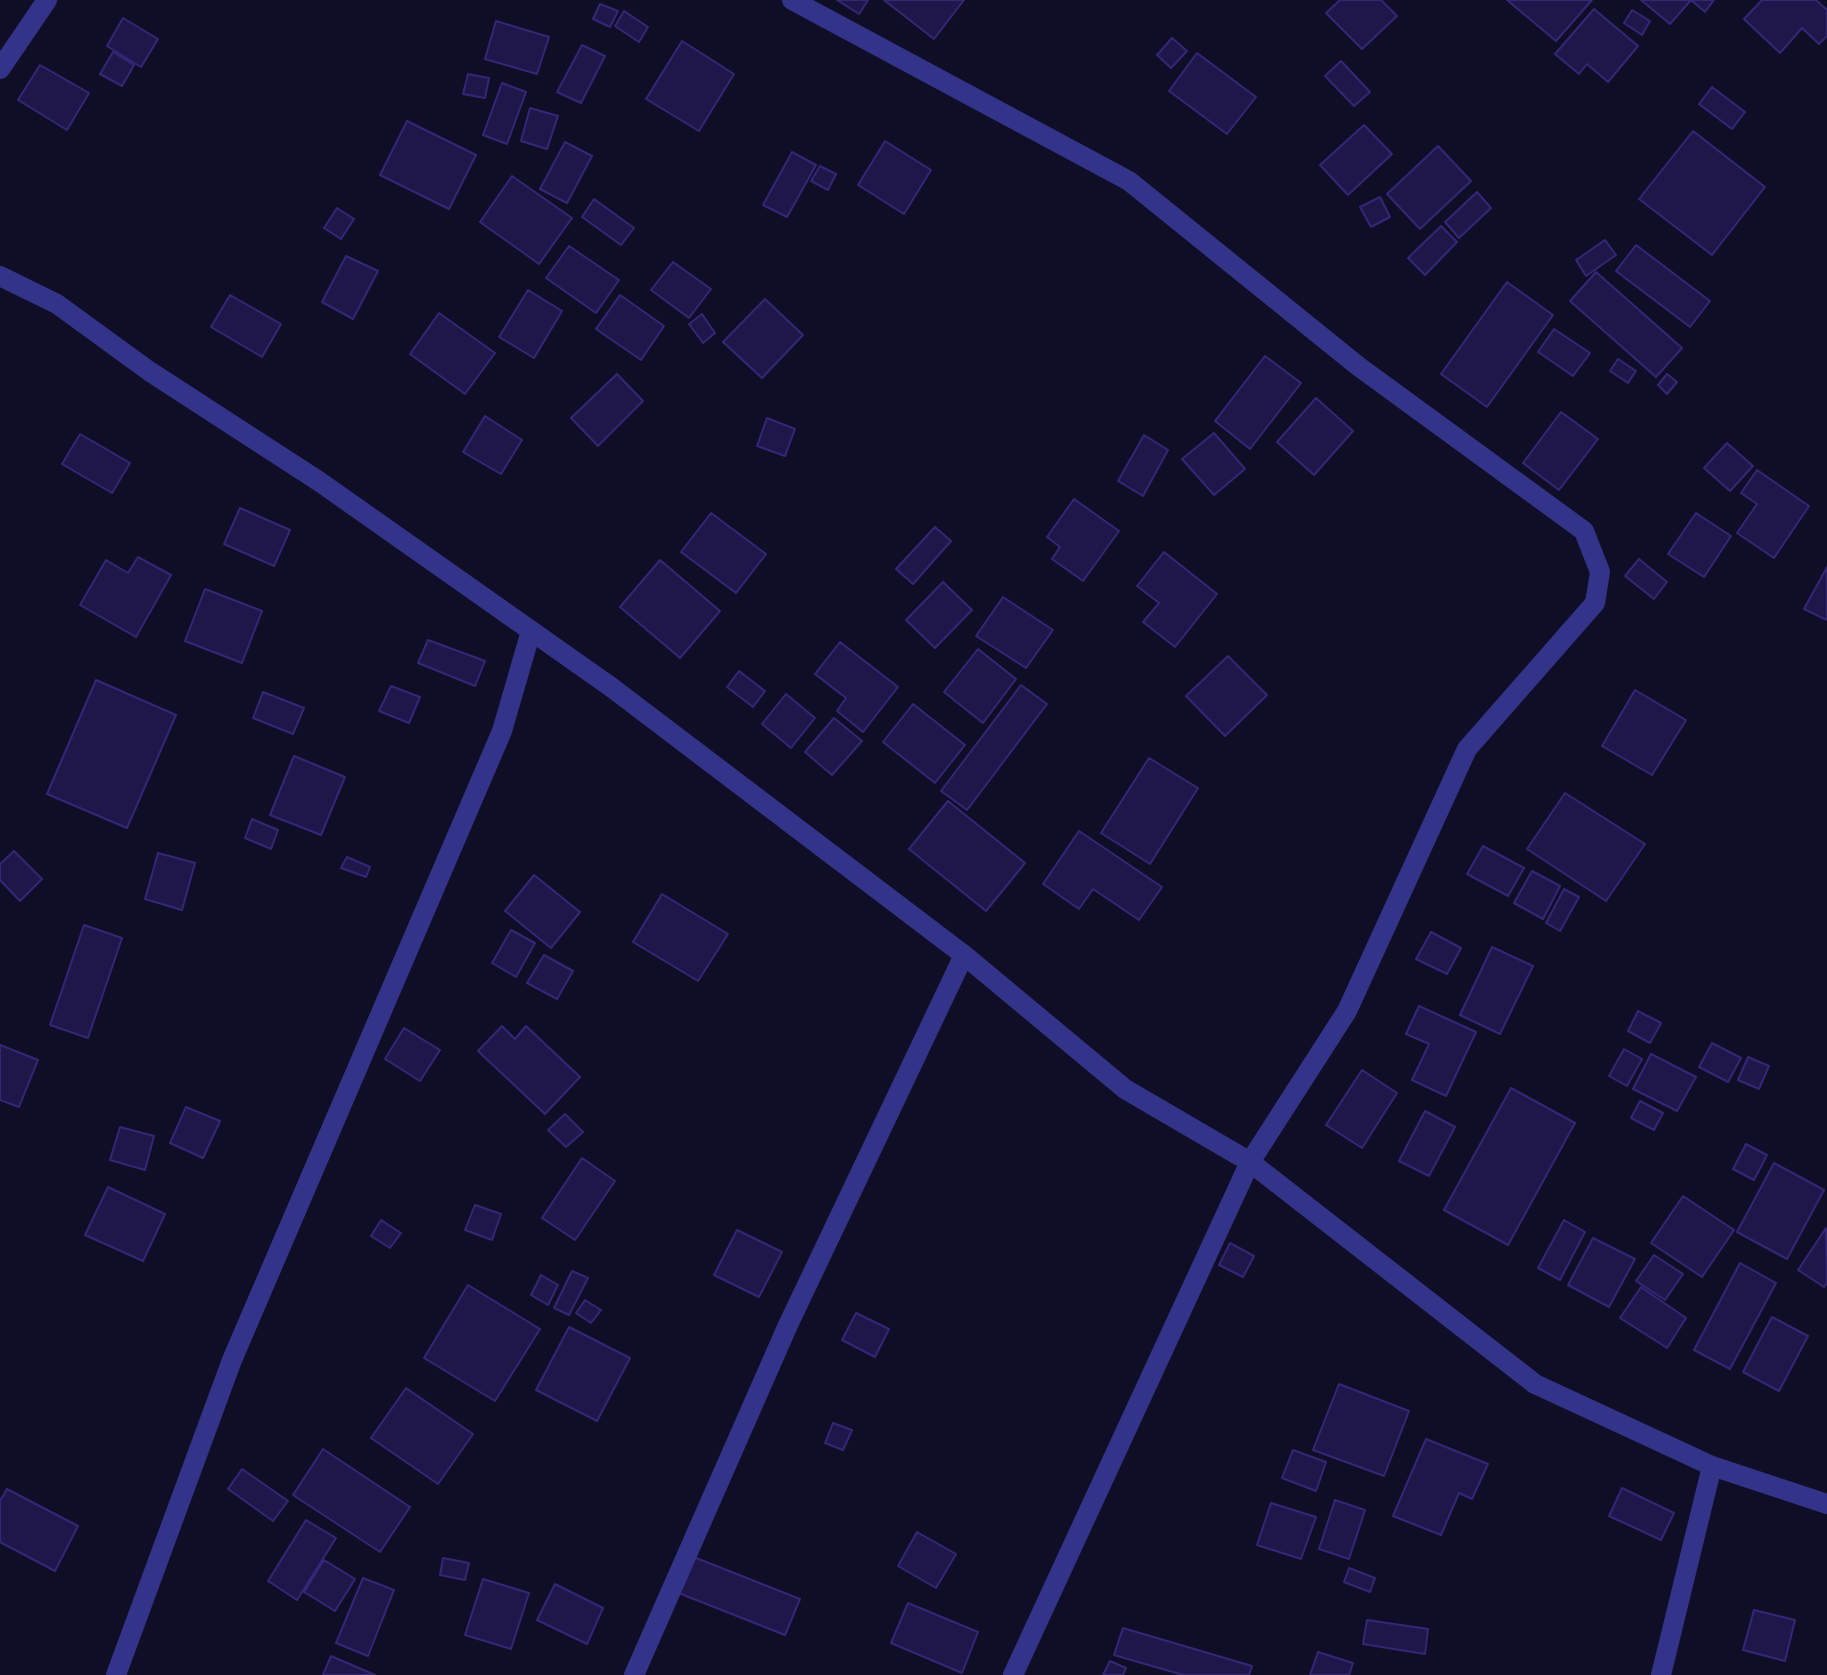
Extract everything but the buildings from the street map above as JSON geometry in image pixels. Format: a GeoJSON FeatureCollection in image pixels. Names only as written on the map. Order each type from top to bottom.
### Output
{"type":"FeatureCollection","features":[{"type":"Feature","properties":{"kind":"street"},"geometry":{"type":"LineString","coordinates":[[0,69],[47,0]]}},
{"type":"Feature","properties":{"kind":"street"},"geometry":{"type":"LineString","coordinates":[[792,0],[1129,181],[1358,366],[1584,531],[1600,572],[1595,603],[1467,749],[1347,1011],[1250,1162],[1013,1675]]}},
{"type":"Feature","properties":{"kind":"street"},"geometry":{"type":"LineString","coordinates":[[0,276],[57,304],[149,371],[320,482],[611,687],[964,955],[1125,1089],[1250,1162],[1535,1384],[1712,1466],[1827,1504]]}},
{"type":"Feature","properties":{"kind":"street"},"geometry":{"type":"LineString","coordinates":[[116,1675],[232,1360],[502,731],[531,631]]}},
{"type":"Feature","properties":{"kind":"street"},"geometry":{"type":"LineString","coordinates":[[634,1675],[788,1325],[964,955]]}},
{"type":"Feature","properties":{"kind":"street"},"geometry":{"type":"LineString","coordinates":[[1661,1675],[1712,1466]]}}]}
